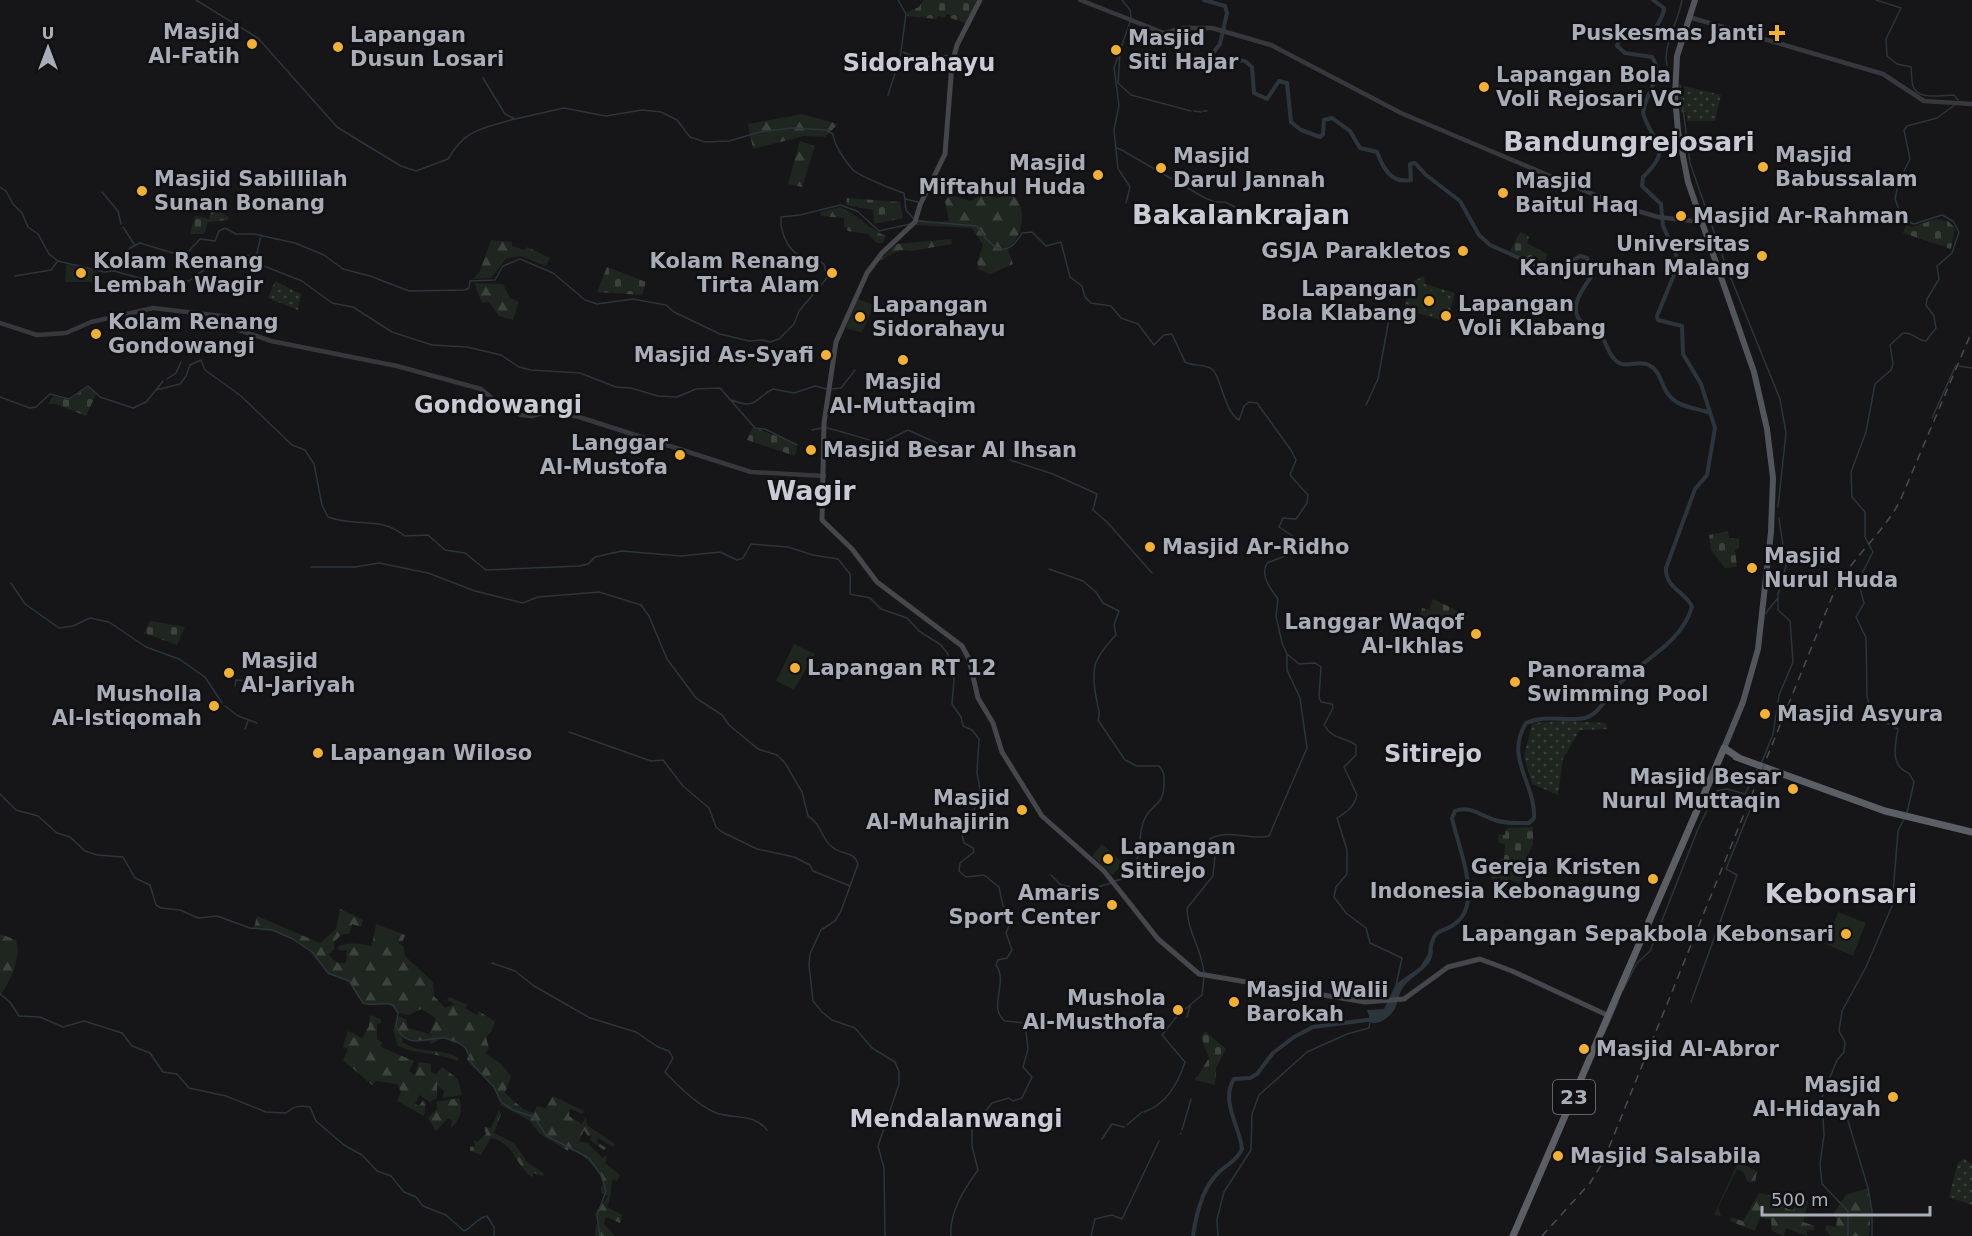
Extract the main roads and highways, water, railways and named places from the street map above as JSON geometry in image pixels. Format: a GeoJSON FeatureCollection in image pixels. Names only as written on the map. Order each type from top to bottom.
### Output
{"type":"FeatureCollection","features":[{"type":"Feature","properties":{"kind":"highway"},"geometry":{"type":"LineString","coordinates":[[1724,748],[1739,758]]}},
{"type":"Feature","properties":{"kind":"highway","name":"23"},"geometry":{"type":"LineString","coordinates":[[1513,1236],[1724,748]]}},
{"type":"Feature","properties":{"kind":"highway"},"geometry":{"type":"LineString","coordinates":[[1719,758],[1727,755],[1739,758],[1905,816],[1972,832]]}},
{"type":"Feature","properties":{"kind":"main road"},"geometry":{"type":"LineString","coordinates":[[980,0],[956,49],[950,73],[946,150],[920,205],[916,220],[882,253],[867,273],[836,342],[824,424],[822,520],[852,549],[877,582],[962,646],[971,665],[978,698],[991,719],[1005,759],[1042,816],[1111,879],[1158,939],[1203,976],[1226,977],[1354,1001],[1401,1000],[1407,998],[1426,981],[1448,967],[1466,961],[1482,960],[1607,1016]]}},
{"type":"Feature","properties":{"kind":"main road"},"geometry":{"type":"LineString","coordinates":[[1695,0],[1677,56],[1675,105],[1684,165],[1701,222],[1756,382],[1769,442],[1774,485],[1772,531],[1756,658],[1743,702],[1724,748]]}},
{"type":"Feature","properties":{"kind":"waterway"},"geometry":{"type":"LineString","coordinates":[[196,0],[258,38],[337,127],[401,166],[416,171],[448,159],[468,135],[514,119]]}},
{"type":"Feature","properties":{"kind":"waterway"},"geometry":{"type":"LineString","coordinates":[[898,0],[906,14],[900,59]]}},
{"type":"Feature","properties":{"kind":"waterway"},"geometry":{"type":"LineString","coordinates":[[1122,0],[1130,10],[1131,18]]}},
{"type":"Feature","properties":{"kind":"waterway"},"geometry":{"type":"LineString","coordinates":[[1204,0],[1225,6],[1227,13],[1220,44],[1207,61],[1209,68],[1218,67],[1228,59],[1245,61],[1252,67],[1254,93],[1267,99],[1279,81],[1287,83],[1291,122],[1301,130],[1320,137],[1323,134],[1324,120],[1332,118],[1350,131],[1360,148],[1377,152],[1385,169],[1398,180],[1411,180],[1410,164],[1415,163],[1426,175],[1460,201],[1479,235],[1490,245],[1547,270],[1564,266],[1580,256],[1587,258],[1591,277],[1577,301],[1579,319],[1603,339],[1612,357],[1618,362],[1649,365],[1655,370],[1666,391],[1675,401],[1710,413]]}},
{"type":"Feature","properties":{"kind":"waterway"},"geometry":{"type":"LineString","coordinates":[[1430,954],[1437,933],[1455,924],[1466,908],[1468,883],[1452,818],[1455,811],[1466,809],[1499,821],[1529,823],[1534,818],[1533,806],[1522,771],[1518,748],[1526,723],[1541,719],[1590,716],[1624,679],[1669,643],[1679,632],[1692,607],[1686,598],[1672,586],[1666,568],[1695,489],[1707,475],[1715,428],[1701,384],[1683,354],[1682,326],[1658,320],[1657,316],[1678,265],[1678,259],[1663,226],[1661,204],[1642,186],[1643,177],[1653,167],[1659,151],[1643,113],[1655,78],[1655,64],[1652,57],[1625,53],[1617,46],[1620,37],[1647,34],[1655,28],[1663,15],[1664,8],[1653,0]]}},
{"type":"Feature","properties":{"kind":"waterway"},"geometry":{"type":"LineString","coordinates":[[1667,65],[1667,50],[1682,0]]}},
{"type":"Feature","properties":{"kind":"waterway"},"geometry":{"type":"LineString","coordinates":[[1876,0],[1901,8],[1886,39],[1887,56],[1897,64],[1911,67],[1913,86],[1920,94],[1954,95],[1958,100]]}},
{"type":"Feature","properties":{"kind":"waterway"},"geometry":{"type":"LineString","coordinates":[[1118,169],[1114,130],[1119,105],[1114,68],[1130,22]]}},
{"type":"Feature","properties":{"kind":"waterway"},"geometry":{"type":"LineString","coordinates":[[903,52],[922,57],[952,56]]}},
{"type":"Feature","properties":{"kind":"waterway"},"geometry":{"type":"LineString","coordinates":[[1120,53],[1118,83],[1130,94]]}},
{"type":"Feature","properties":{"kind":"waterway"},"geometry":{"type":"LineString","coordinates":[[957,57],[965,61],[979,61]]}},
{"type":"Feature","properties":{"kind":"waterway"},"geometry":{"type":"LineString","coordinates":[[888,95],[899,61]]}},
{"type":"Feature","properties":{"kind":"waterway"},"geometry":{"type":"LineString","coordinates":[[483,78],[505,114],[515,119],[564,108],[606,116],[642,110],[661,112],[677,120],[690,137],[705,142],[729,141],[760,132],[792,128],[826,130],[833,134],[840,153],[853,170],[904,193],[906,210],[914,219]]}},
{"type":"Feature","properties":{"kind":"waterway"},"geometry":{"type":"LineString","coordinates":[[1680,85],[1690,163],[1726,266],[1780,399],[1786,433],[1778,507]]}},
{"type":"Feature","properties":{"kind":"waterway"},"geometry":{"type":"LineString","coordinates":[[1131,95],[1191,111]]}},
{"type":"Feature","properties":{"kind":"waterway"},"geometry":{"type":"LineString","coordinates":[[1907,813],[1914,782],[1909,773],[1903,770],[1896,761],[1895,748],[1898,729],[1881,720],[1870,707],[1867,696],[1866,638],[1856,617],[1864,603],[1858,581],[1873,552],[1865,537],[1865,512],[1852,497],[1851,472],[1866,432],[1875,384],[1891,370],[1893,364],[1890,345],[1903,333],[1926,341],[1936,328],[1934,316],[1926,305],[1927,299],[1939,279],[1937,266],[1952,253],[1959,232],[1953,221],[1942,215],[1914,224],[1903,220],[1895,199],[1899,181],[1910,159],[1904,130],[1907,126],[1937,118],[1956,104]]}},
{"type":"Feature","properties":{"kind":"waterway"},"geometry":{"type":"LineString","coordinates":[[1194,111],[1201,112]]}},
{"type":"Feature","properties":{"kind":"waterway"},"geometry":{"type":"LineString","coordinates":[[1117,148],[1124,151]]}},
{"type":"Feature","properties":{"kind":"waterway"},"geometry":{"type":"LineString","coordinates":[[1125,152],[1205,198],[1215,202],[1225,202],[1241,210]]}},
{"type":"Feature","properties":{"kind":"waterway"},"geometry":{"type":"LineString","coordinates":[[1119,170],[1130,187],[1126,203]]}},
{"type":"Feature","properties":{"kind":"waterway"},"geometry":{"type":"LineString","coordinates":[[0,187],[6,191],[13,204],[22,213],[28,227],[38,234],[49,254],[58,261],[104,272],[114,271],[157,283],[175,279],[189,281],[205,269],[220,262],[257,254],[264,266],[302,281],[332,303],[353,307],[392,332],[432,345],[467,347],[501,355],[519,367],[531,370],[580,373],[616,387],[631,388],[658,396],[677,397],[696,389],[720,388],[755,428],[765,429],[797,445]]}},
{"type":"Feature","properties":{"kind":"waterway"},"geometry":{"type":"LineString","coordinates":[[102,192],[118,211],[121,224]]}},
{"type":"Feature","properties":{"kind":"waterway"},"geometry":{"type":"LineString","coordinates":[[905,199],[918,202]]}},
{"type":"Feature","properties":{"kind":"waterway"},"geometry":{"type":"LineString","coordinates":[[114,271],[130,248],[140,243],[176,254],[189,251],[200,239],[215,241],[219,231],[225,228],[236,234],[254,234],[295,243],[324,255],[343,269],[370,276],[409,291],[465,290],[469,288],[470,281],[495,280],[503,266],[520,259],[553,273],[585,300],[597,304],[633,299],[666,305],[674,312],[720,334],[749,341],[770,342],[779,339],[794,324],[799,311],[827,278],[824,264],[800,256],[791,249],[783,234],[781,217],[800,215],[840,205],[857,211],[879,231],[910,224]]}},
{"type":"Feature","properties":{"kind":"waterway"},"geometry":{"type":"LineString","coordinates":[[918,221],[977,226],[993,245],[1004,249],[1016,242],[1022,233],[1032,232],[1046,246],[1061,242],[1070,277],[1082,286],[1085,297],[1091,303],[1111,306],[1121,318],[1138,324],[1154,345],[1164,335],[1172,334],[1185,362],[1207,366],[1213,370],[1234,416],[1239,420],[1244,406],[1249,402],[1257,403],[1291,450],[1296,460],[1290,475],[1308,495],[1307,503],[1296,519],[1283,518],[1279,527],[1297,539],[1302,547],[1298,551],[1267,563],[1265,577],[1278,599],[1276,616],[1287,654],[1299,664],[1315,663],[1321,667],[1319,697],[1321,702],[1332,704],[1333,708],[1324,725],[1334,735],[1356,745],[1356,755],[1344,767],[1357,795],[1350,809],[1337,818],[1347,850],[1347,874],[1336,887],[1334,897],[1346,913],[1366,928],[1370,943],[1402,958],[1396,985]]}},
{"type":"Feature","properties":{"kind":"waterway"},"geometry":{"type":"LineString","coordinates":[[123,227],[134,244]]}},
{"type":"Feature","properties":{"kind":"waterway"},"geometry":{"type":"LineString","coordinates":[[257,253],[261,235]]}},
{"type":"Feature","properties":{"kind":"waterway"},"geometry":{"type":"LineString","coordinates":[[15,276],[51,270],[57,262]]}},
{"type":"Feature","properties":{"kind":"waterway"},"geometry":{"type":"LineString","coordinates":[[1366,405],[1378,379],[1389,319],[1393,311]]}},
{"type":"Feature","properties":{"kind":"waterway"},"geometry":{"type":"LineString","coordinates":[[0,397],[30,408],[36,407],[50,394],[69,399],[88,386],[100,397],[133,408],[146,402],[156,390],[180,384],[190,365],[201,360],[205,370],[241,396],[292,445],[305,450],[314,464],[322,505],[328,517],[386,526],[405,536],[428,535],[445,550],[465,553],[486,570],[579,566],[588,564],[595,557],[622,551],[681,556],[720,552],[737,560],[743,558],[751,544],[788,547],[813,555],[838,559],[850,574],[852,595],[870,598],[881,609],[907,618],[919,631],[941,645],[948,654],[954,680],[952,704],[961,717],[963,726],[972,730],[979,739],[977,773],[981,794],[974,810],[962,819],[961,830],[964,843],[973,848],[974,852],[960,863],[959,871],[966,877],[984,875],[999,887],[1003,906],[1012,918],[1006,933],[1012,950],[1007,958],[998,960],[996,965],[1000,979],[998,1009],[1005,1021],[1025,1023],[1028,1049],[1023,1067],[1032,1077],[1022,1098],[1013,1101],[1009,1098],[992,1103],[972,1128],[972,1146],[978,1170],[955,1209],[951,1236]]}},
{"type":"Feature","properties":{"kind":"waterway"},"geometry":{"type":"LineString","coordinates":[[167,379],[176,373],[181,362]]}},
{"type":"Feature","properties":{"kind":"waterway"},"geometry":{"type":"LineString","coordinates":[[1932,418],[1956,365]]}},
{"type":"Feature","properties":{"kind":"waterway"},"geometry":{"type":"LineString","coordinates":[[1959,366],[1972,368]]}},
{"type":"Feature","properties":{"kind":"waterway"},"geometry":{"type":"LineString","coordinates":[[831,389],[841,388],[855,370]]}},
{"type":"Feature","properties":{"kind":"waterway"},"geometry":{"type":"LineString","coordinates":[[156,390],[163,381]]}},
{"type":"Feature","properties":{"kind":"waterway"},"geometry":{"type":"LineString","coordinates":[[732,400],[752,403],[773,389],[794,393],[815,386],[827,389]]}},
{"type":"Feature","properties":{"kind":"waterway"},"geometry":{"type":"LineString","coordinates":[[812,430],[822,428]]}},
{"type":"Feature","properties":{"kind":"waterway"},"geometry":{"type":"LineString","coordinates":[[827,428],[882,443],[908,430],[937,443]]}},
{"type":"Feature","properties":{"kind":"waterway"},"geometry":{"type":"LineString","coordinates":[[1010,460],[1053,474],[1097,494],[1093,510],[1107,522],[1152,573]]}},
{"type":"Feature","properties":{"kind":"waterway"},"geometry":{"type":"LineString","coordinates":[[1761,764],[1773,734],[1779,695],[1793,662],[1790,621],[1778,610],[1778,594],[1786,566],[1779,518]]}},
{"type":"Feature","properties":{"kind":"waterway"},"geometry":{"type":"LineString","coordinates":[[311,567],[355,567],[379,563],[428,573],[475,591],[523,603],[538,597],[599,592],[641,605],[649,616],[667,659],[696,698],[722,715],[729,725],[758,749],[777,755],[785,763],[802,792],[808,816],[817,824],[830,846],[854,857],[858,864],[841,911],[835,921],[821,930],[810,954],[809,965],[813,1001],[822,1012],[832,1020],[855,1028],[872,1048],[895,1062],[899,1072],[899,1084],[878,1146],[884,1168],[885,1236]]}},
{"type":"Feature","properties":{"kind":"waterway"},"geometry":{"type":"LineString","coordinates":[[1049,569],[1083,581],[1096,592],[1103,603],[1119,611],[1114,625],[1116,635],[1102,651],[1095,665],[1094,681],[1098,720],[1125,760],[1137,766],[1159,766],[1164,774],[1162,797],[1143,823],[1135,866],[1125,878],[1115,881]]}},
{"type":"Feature","properties":{"kind":"waterway"},"geometry":{"type":"LineString","coordinates":[[11,583],[25,604],[59,628],[73,626],[90,618],[109,622],[146,647],[179,659],[205,677],[222,703]]}},
{"type":"Feature","properties":{"kind":"waterway"},"geometry":{"type":"LineString","coordinates":[[1765,614],[1777,599]]}},
{"type":"Feature","properties":{"kind":"waterway"},"geometry":{"type":"LineString","coordinates":[[1204,973],[1189,924],[1187,908],[1213,876],[1215,855],[1210,839],[1224,835],[1269,836],[1307,748],[1300,698],[1287,670],[1287,654]]}},
{"type":"Feature","properties":{"kind":"waterway"},"geometry":{"type":"LineString","coordinates":[[235,686],[236,680],[261,682]]}},
{"type":"Feature","properties":{"kind":"waterway"},"geometry":{"type":"LineString","coordinates":[[225,706],[238,716],[257,723]]}},
{"type":"Feature","properties":{"kind":"waterway"},"geometry":{"type":"LineString","coordinates":[[245,729],[248,721]]}},
{"type":"Feature","properties":{"kind":"waterway"},"geometry":{"type":"LineString","coordinates":[[569,732],[651,761],[663,760],[683,786],[709,808],[716,827],[722,832],[757,849],[794,857],[810,865],[813,871],[850,886]]}},
{"type":"Feature","properties":{"kind":"waterway"},"geometry":{"type":"LineString","coordinates":[[1623,990],[1637,963],[1650,951],[1698,829],[1716,791],[1727,789],[1745,794],[1758,768]]}},
{"type":"Feature","properties":{"kind":"waterway"},"geometry":{"type":"LineString","coordinates":[[0,794],[16,810],[38,816],[57,833],[70,837],[85,851],[97,855],[123,857],[135,878],[150,885],[156,905],[161,908],[180,910],[198,918],[217,916],[250,928],[272,930],[293,939],[312,952],[328,973],[349,981],[363,1003],[393,1005],[398,1013],[396,1026],[405,1038],[416,1041],[445,1038],[465,1047],[473,1065],[494,1087],[501,1102],[513,1110],[534,1117],[547,1136],[589,1158],[601,1175],[606,1191],[597,1216],[600,1236]]}},
{"type":"Feature","properties":{"kind":"waterway"},"geometry":{"type":"LineString","coordinates":[[1691,1002],[1737,875],[1726,869],[1754,800]]}},
{"type":"Feature","properties":{"kind":"waterway"},"geometry":{"type":"LineString","coordinates":[[1848,1236],[1848,1211],[1822,1184],[1820,1164],[1824,1135],[1822,1097],[1837,1060],[1844,1052],[1845,1042],[1839,1031],[1842,1011],[1866,967],[1892,906],[1898,831],[1905,817]]}},
{"type":"Feature","properties":{"kind":"waterway"},"geometry":{"type":"LineString","coordinates":[[1051,875],[1061,885],[1088,890],[1111,883]]}},
{"type":"Feature","properties":{"kind":"waterway"},"geometry":{"type":"LineString","coordinates":[[492,963],[515,971],[534,986],[590,1018],[636,1032],[658,1047],[669,1051],[673,1058],[665,1072],[694,1100],[714,1112],[755,1121],[767,1130]]}},
{"type":"Feature","properties":{"kind":"waterway"},"geometry":{"type":"LineString","coordinates":[[1144,1112],[1159,1104],[1179,1078],[1185,1062],[1162,1035],[1177,1016],[1202,995],[1204,977]]}},
{"type":"Feature","properties":{"kind":"waterway"},"geometry":{"type":"LineString","coordinates":[[0,994],[10,1002],[19,1016],[40,1017],[63,1027],[84,1021],[122,1033],[132,1046],[150,1053],[163,1072],[177,1074],[189,1088],[226,1096],[266,1112],[286,1113],[297,1107],[310,1107],[316,1121],[344,1145],[362,1155],[377,1171],[391,1176],[404,1192],[416,1197],[423,1206],[446,1215],[464,1231],[487,1216],[494,1227],[494,1236]]}},
{"type":"Feature","properties":{"kind":"waterway"},"geometry":{"type":"LineString","coordinates":[[1604,1034],[1618,1002]]}},
{"type":"Feature","properties":{"kind":"waterway"},"geometry":{"type":"LineString","coordinates":[[1187,1017],[1190,1006]]}},
{"type":"Feature","properties":{"kind":"waterway"},"geometry":{"type":"LineString","coordinates":[[1193,1236],[1198,1210],[1209,1185],[1242,1149],[1230,1105],[1230,1087],[1234,1079],[1250,1078],[1257,1074],[1273,1053],[1294,1037],[1313,1027],[1375,1019]]}},
{"type":"Feature","properties":{"kind":"waterway"},"geometry":{"type":"LineString","coordinates":[[1218,1236],[1217,1219],[1224,1192],[1251,1150],[1252,1114],[1259,1095],[1307,1052],[1347,1034],[1369,1028],[1370,1021]]}},
{"type":"Feature","properties":{"kind":"waterway"},"geometry":{"type":"LineString","coordinates":[[1182,1130],[1191,1099]]}},
{"type":"Feature","properties":{"kind":"waterway"},"geometry":{"type":"LineString","coordinates":[[1843,1104],[1868,1188],[1872,1211],[1872,1236]]}},
{"type":"Feature","properties":{"kind":"waterway"},"geometry":{"type":"LineString","coordinates":[[1127,1125],[1142,1112]]}},
{"type":"Feature","properties":{"kind":"waterway"},"geometry":{"type":"LineString","coordinates":[[1102,1139],[1112,1124],[1124,1127]]}},
{"type":"Feature","properties":{"kind":"waterway"},"geometry":{"type":"LineString","coordinates":[[1091,1236],[1095,1219],[1112,1215],[1122,1219],[1159,1141]]}},
{"type":"Feature","properties":{"kind":"railway"},"geometry":{"type":"LineString","coordinates":[[1542,1236],[1590,1183],[1603,1162],[1834,592],[1849,568],[1884,525],[1900,501],[1972,331]]}},
{"type":"Feature","properties":{"kind":"place","name":"Puskesmas Janti"},"geometry":{"type":"Point","coordinates":[1777,33]}},
{"type":"Feature","properties":{"kind":"place","name":"Masjid Al-Fatih"},"geometry":{"type":"Point","coordinates":[252,44]}},
{"type":"Feature","properties":{"kind":"place","name":"Lapangan Dusun Losari"},"geometry":{"type":"Point","coordinates":[338,47]}},
{"type":"Feature","properties":{"kind":"place","name":"Masjid Siti Hajar"},"geometry":{"type":"Point","coordinates":[1116,50]}},
{"type":"Feature","properties":{"kind":"place","name":"Lapangan Bola Voli Rejosari VC"},"geometry":{"type":"Point","coordinates":[1484,87]}},
{"type":"Feature","properties":{"kind":"place","name":"Masjid Babussalam"},"geometry":{"type":"Point","coordinates":[1763,167]}},
{"type":"Feature","properties":{"kind":"place","name":"Masjid Darul Jannah"},"geometry":{"type":"Point","coordinates":[1161,168]}},
{"type":"Feature","properties":{"kind":"place","name":"Masjid Miftahul Huda"},"geometry":{"type":"Point","coordinates":[1098,175]}},
{"type":"Feature","properties":{"kind":"place","name":"Masjid Sabillilah Sunan Bonang"},"geometry":{"type":"Point","coordinates":[142,191]}},
{"type":"Feature","properties":{"kind":"place","name":"Masjid Baitul Haq"},"geometry":{"type":"Point","coordinates":[1503,193]}},
{"type":"Feature","properties":{"kind":"place","name":"Masjid Ar-Rahman"},"geometry":{"type":"Point","coordinates":[1681,216]}},
{"type":"Feature","properties":{"kind":"place","name":"GSJA Parakletos"},"geometry":{"type":"Point","coordinates":[1463,251]}},
{"type":"Feature","properties":{"kind":"place","name":"Universitas Kanjuruhan Malang"},"geometry":{"type":"Point","coordinates":[1762,256]}},
{"type":"Feature","properties":{"kind":"place","name":"Kolam Renang Lembah Wagir"},"geometry":{"type":"Point","coordinates":[81,273]}},
{"type":"Feature","properties":{"kind":"place","name":"Kolam Renang Tirta Alam"},"geometry":{"type":"Point","coordinates":[832,273]}},
{"type":"Feature","properties":{"kind":"place","name":"Lapangan Bola Klabang"},"geometry":{"type":"Point","coordinates":[1429,301]}},
{"type":"Feature","properties":{"kind":"place","name":"Lapangan Voli Klabang"},"geometry":{"type":"Point","coordinates":[1446,316]}},
{"type":"Feature","properties":{"kind":"place","name":"Lapangan Sidorahayu"},"geometry":{"type":"Point","coordinates":[860,317]}},
{"type":"Feature","properties":{"kind":"place","name":"Kolam Renang Gondowangi"},"geometry":{"type":"Point","coordinates":[96,334]}},
{"type":"Feature","properties":{"kind":"place","name":"Masjid As-Syafi"},"geometry":{"type":"Point","coordinates":[826,355]}},
{"type":"Feature","properties":{"kind":"place","name":"Masjid Al-Muttaqim"},"geometry":{"type":"Point","coordinates":[903,360]}},
{"type":"Feature","properties":{"kind":"place","name":"Masjid Besar Al Ihsan"},"geometry":{"type":"Point","coordinates":[811,450]}},
{"type":"Feature","properties":{"kind":"place","name":"Langgar Al-Mustofa"},"geometry":{"type":"Point","coordinates":[680,455]}},
{"type":"Feature","properties":{"kind":"place","name":"Masjid Ar-Ridho"},"geometry":{"type":"Point","coordinates":[1150,547]}},
{"type":"Feature","properties":{"kind":"place","name":"Masjid Nurul Huda"},"geometry":{"type":"Point","coordinates":[1752,568]}},
{"type":"Feature","properties":{"kind":"place","name":"Langgar Waqof Al-Ikhlas"},"geometry":{"type":"Point","coordinates":[1476,634]}},
{"type":"Feature","properties":{"kind":"place","name":"Lapangan RT 12"},"geometry":{"type":"Point","coordinates":[795,668]}},
{"type":"Feature","properties":{"kind":"place","name":"Masjid Al-Jariyah"},"geometry":{"type":"Point","coordinates":[229,673]}},
{"type":"Feature","properties":{"kind":"place","name":"Panorama Swimming Pool"},"geometry":{"type":"Point","coordinates":[1515,682]}},
{"type":"Feature","properties":{"kind":"place","name":"Musholla Al-Istiqomah"},"geometry":{"type":"Point","coordinates":[214,706]}},
{"type":"Feature","properties":{"kind":"place","name":"Masjid Asyura"},"geometry":{"type":"Point","coordinates":[1765,714]}},
{"type":"Feature","properties":{"kind":"place","name":"Lapangan Wiloso"},"geometry":{"type":"Point","coordinates":[318,753]}},
{"type":"Feature","properties":{"kind":"place","name":"Masjid Besar Nurul Muttaqin"},"geometry":{"type":"Point","coordinates":[1793,789]}},
{"type":"Feature","properties":{"kind":"place","name":"Masjid Al-Muhajirin"},"geometry":{"type":"Point","coordinates":[1022,810]}},
{"type":"Feature","properties":{"kind":"place","name":"Lapangan Sitirejo"},"geometry":{"type":"Point","coordinates":[1108,859]}},
{"type":"Feature","properties":{"kind":"place","name":"Gereja Kristen Indonesia Kebonagung"},"geometry":{"type":"Point","coordinates":[1653,879]}},
{"type":"Feature","properties":{"kind":"place","name":"Amaris Sport Center"},"geometry":{"type":"Point","coordinates":[1112,905]}},
{"type":"Feature","properties":{"kind":"place","name":"Lapangan Sepakbola Kebonsari"},"geometry":{"type":"Point","coordinates":[1846,934]}},
{"type":"Feature","properties":{"kind":"place","name":"Masjid Walii Barokah"},"geometry":{"type":"Point","coordinates":[1234,1002]}},
{"type":"Feature","properties":{"kind":"place","name":"Mushola Al-Musthofa"},"geometry":{"type":"Point","coordinates":[1178,1010]}},
{"type":"Feature","properties":{"kind":"place","name":"Masjid Al-Abror"},"geometry":{"type":"Point","coordinates":[1584,1049]}},
{"type":"Feature","properties":{"kind":"place","name":"Masjid Al-Hidayah"},"geometry":{"type":"Point","coordinates":[1893,1097]}},
{"type":"Feature","properties":{"kind":"place","name":"Masjid Salsabila"},"geometry":{"type":"Point","coordinates":[1558,1156]}},
{"type":"Feature","properties":{"kind":"district","name":"Sidorahayu"},"geometry":{"type":"Point","coordinates":[919,63]}},
{"type":"Feature","properties":{"kind":"district","name":"Bandungrejosari"},"geometry":{"type":"Point","coordinates":[1629,141]}},
{"type":"Feature","properties":{"kind":"district","name":"Bakalankrajan"},"geometry":{"type":"Point","coordinates":[1241,214]}},
{"type":"Feature","properties":{"kind":"district","name":"Gondowangi"},"geometry":{"type":"Point","coordinates":[498,405]}},
{"type":"Feature","properties":{"kind":"district","name":"Wagir"},"geometry":{"type":"Point","coordinates":[811,490]}},
{"type":"Feature","properties":{"kind":"district","name":"Sitirejo"},"geometry":{"type":"Point","coordinates":[1433,754]}},
{"type":"Feature","properties":{"kind":"district","name":"Kebonsari"},"geometry":{"type":"Point","coordinates":[1841,893]}},
{"type":"Feature","properties":{"kind":"district","name":"Mendalanwangi"},"geometry":{"type":"Point","coordinates":[956,1119]}}]}
